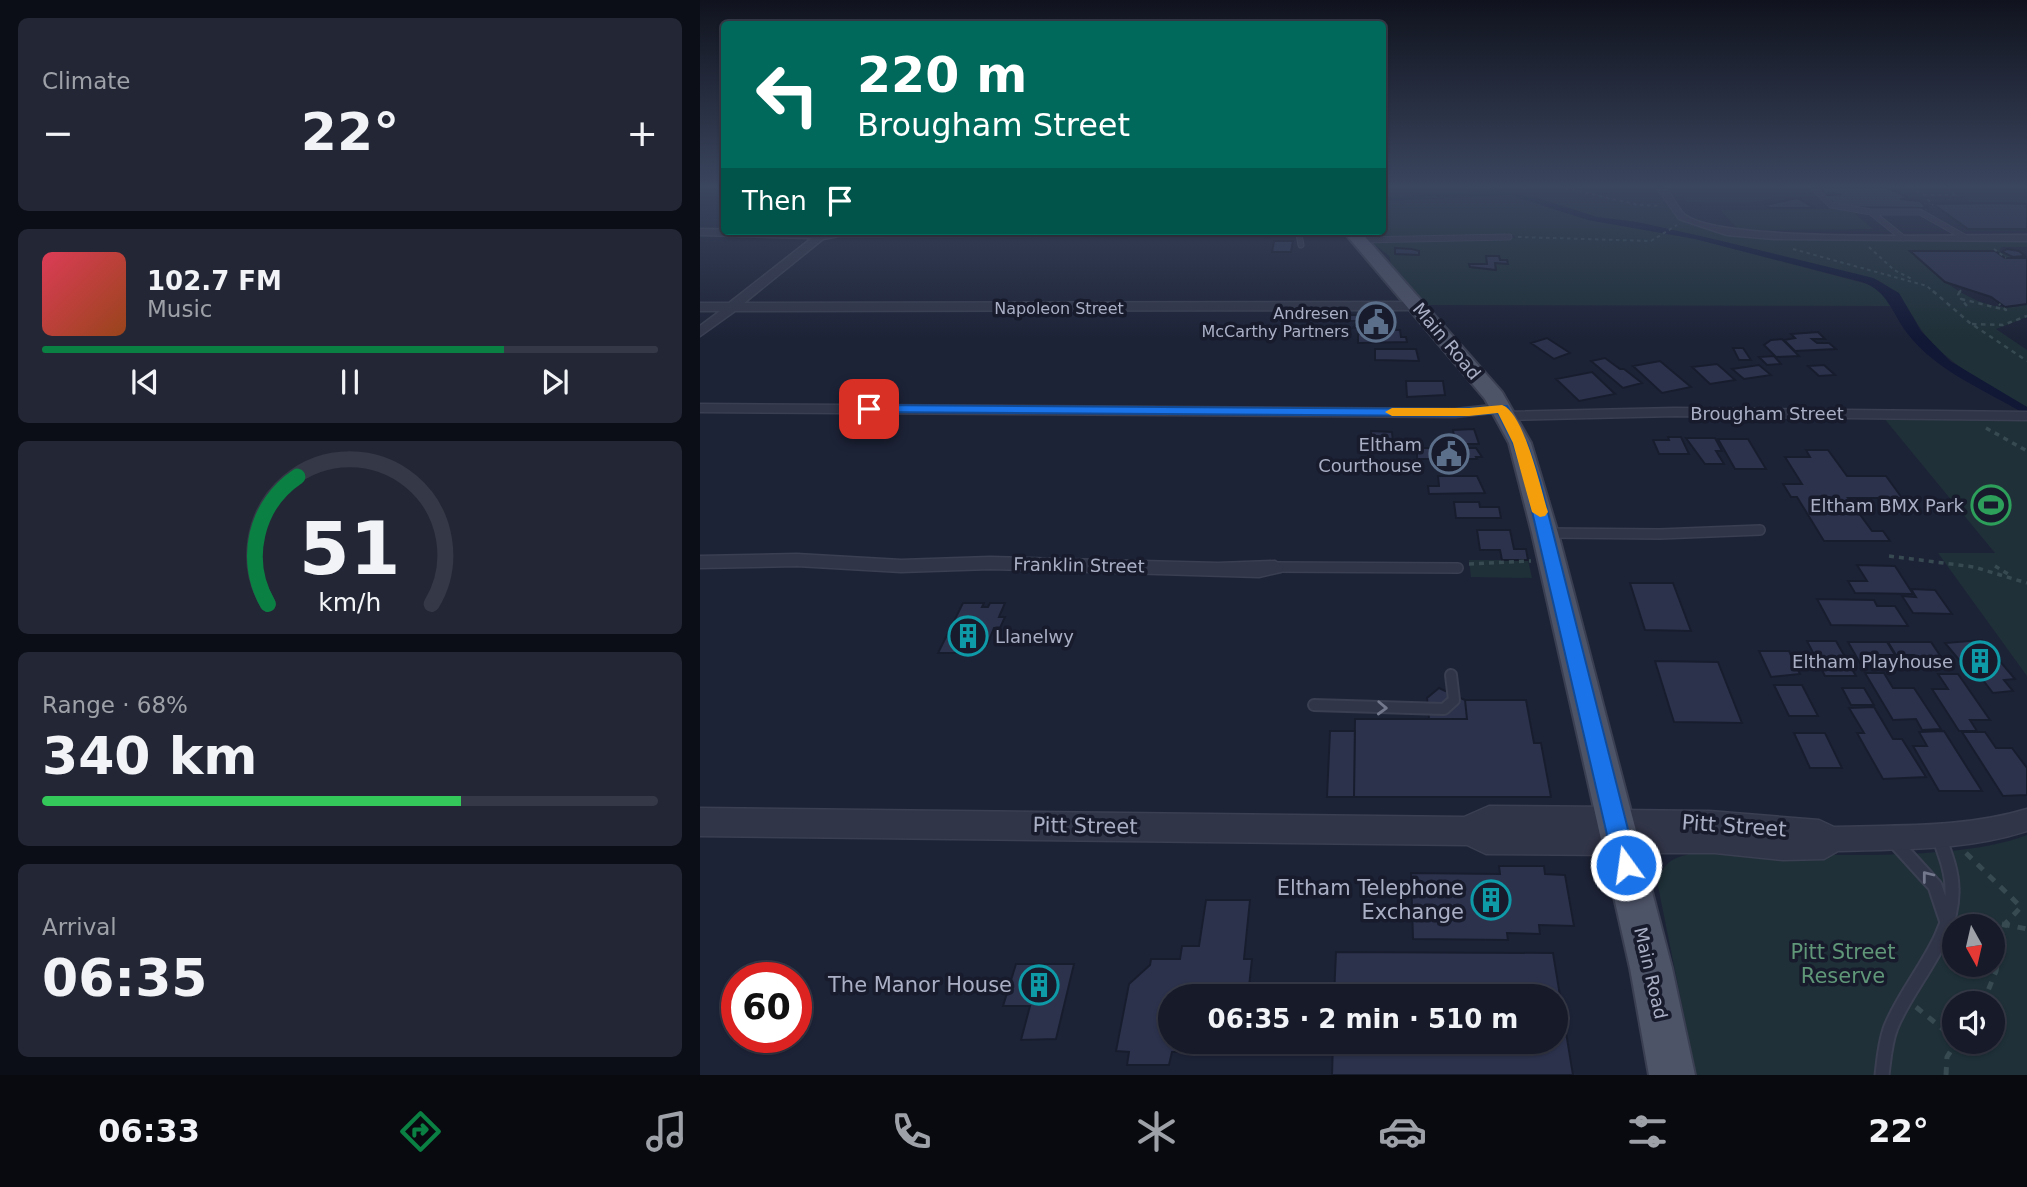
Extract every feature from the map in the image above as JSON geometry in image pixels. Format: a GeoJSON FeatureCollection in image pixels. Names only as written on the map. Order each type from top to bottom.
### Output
{"type":"FeatureCollection","features":[{"type":"Feature","properties":{"kind":"main road","name":"Main Road"},"geometry":{"type":"LineString","coordinates":[[1359,238],[1504,412],[1528,468],[1651,968],[1672,1075]]}},
{"type":"Feature","properties":{"kind":"street"},"geometry":{"type":"LineString","coordinates":[[700,331],[819,238]]}},
{"type":"Feature","properties":{"kind":"street"},"geometry":{"type":"LineString","coordinates":[[1212,238],[1317,238]]}},
{"type":"Feature","properties":{"kind":"street","name":"Napoleon Street"},"geometry":{"type":"LineString","coordinates":[[700,307],[1418,306]]}},
{"type":"Feature","properties":{"kind":"street","name":"Brougham Street"},"geometry":{"type":"LineString","coordinates":[[700,408],[1702,412],[1987,421],[2027,416]]}},
{"type":"Feature","properties":{"kind":"street","name":"Franklin Street"},"geometry":{"type":"LineString","coordinates":[[700,562],[797,560],[901,566],[990,564],[1219,570],[1275,567]]}},
{"type":"Feature","properties":{"kind":"street","name":"Pitt Street"},"geometry":{"type":"LineString","coordinates":[[700,822],[1471,831],[1486,839],[1617,831],[1799,848],[1824,847],[1832,839],[1982,833],[2027,820]]}},
{"type":"Feature","properties":{"kind":"lane"},"geometry":{"type":"LineString","coordinates":[[1549,547],[1660,534],[1760,530]]}},
{"type":"Feature","properties":{"kind":"lane","name":"Franklin Street"},"geometry":{"type":"LineString","coordinates":[[1275,567],[1458,568]]}},
{"type":"Feature","properties":{"kind":"lane"},"geometry":{"type":"LineString","coordinates":[[1314,705],[1444,709],[1454,699],[1451,675]]}},
{"type":"Feature","properties":{"kind":"lane"},"geometry":{"type":"LineString","coordinates":[[1943,836],[1954,880],[1948,914]]}},
{"type":"Feature","properties":{"kind":"lane"},"geometry":{"type":"LineString","coordinates":[[1890,838],[1933,883],[1943,902],[1945,914]]}},
{"type":"Feature","properties":{"kind":"lane"},"geometry":{"type":"LineString","coordinates":[[1882,1075],[1892,1024],[1942,931]]}},
{"type":"Feature","properties":{"kind":"path"},"geometry":{"type":"LineString","coordinates":[[1566,238],[1658,238]]}},
{"type":"Feature","properties":{"kind":"path"},"geometry":{"type":"LineString","coordinates":[[1877,244],[1869,248],[1894,270],[1924,285],[1972,324],[2027,361]]}},
{"type":"Feature","properties":{"kind":"path"},"geometry":{"type":"LineString","coordinates":[[1790,247],[1924,285]]}},
{"type":"Feature","properties":{"kind":"path"},"geometry":{"type":"LineString","coordinates":[[1961,290],[1958,295],[1967,306]]}},
{"type":"Feature","properties":{"kind":"path"},"geometry":{"type":"LineString","coordinates":[[1961,299],[1972,299],[1997,310],[2007,310],[1999,304]]}},
{"type":"Feature","properties":{"kind":"path"},"geometry":{"type":"LineString","coordinates":[[1972,324],[2003,325],[2027,316]]}},
{"type":"Feature","properties":{"kind":"path"},"geometry":{"type":"LineString","coordinates":[[1987,421],[2027,451]]}},
{"type":"Feature","properties":{"kind":"path"},"geometry":{"type":"LineString","coordinates":[[1458,568],[1469,564],[1504,561],[1549,547]]}},
{"type":"Feature","properties":{"kind":"path"},"geometry":{"type":"LineString","coordinates":[[1889,556],[1952,563],[2015,578]]}},
{"type":"Feature","properties":{"kind":"path"},"geometry":{"type":"LineString","coordinates":[[1995,566],[2027,584]]}},
{"type":"Feature","properties":{"kind":"path"},"geometry":{"type":"LineString","coordinates":[[1943,836],[2019,903],[2020,910],[2006,924]]}},
{"type":"Feature","properties":{"kind":"path"},"geometry":{"type":"LineString","coordinates":[[2006,924],[2027,929]]}},
{"type":"Feature","properties":{"kind":"path"},"geometry":{"type":"LineString","coordinates":[[1905,998],[1942,1028]]}},
{"type":"Feature","properties":{"kind":"path"},"geometry":{"type":"LineString","coordinates":[[1946,1075],[1949,1054]]}},
{"type":"Feature","properties":{"kind":"green space"},"geometry":{"type":"Polygon","coordinates":[[[1848,238],[1925,242],[2027,242],[2027,247],[2001,247],[1999,251],[2020,258],[1916,257],[1952,287],[1981,302],[2012,307],[2027,304],[2027,317],[1996,329],[2027,350],[2027,407],[1978,379],[1944,354],[1925,335],[1901,299],[1885,284],[1873,278],[1717,240],[1711,243],[1871,285],[1885,295],[1891,306],[1423,305],[1392,268],[1389,256],[1369,240],[1848,238]]]}},
{"type":"Feature","properties":{"kind":"green space","name":"Eltham BMX Park"},"geometry":{"type":"Polygon","coordinates":[[[1883,417],[2027,419],[2027,676],[1938,553],[1995,553],[1883,417]]]}},
{"type":"Feature","properties":{"kind":"green space"},"geometry":{"type":"Polygon","coordinates":[[[1469,560],[1528,560],[1532,578],[1471,577],[1469,560]]]}},
{"type":"Feature","properties":{"kind":"green space","name":"Pitt Street Reserve"},"geometry":{"type":"Polygon","coordinates":[[[2027,835],[2027,1075],[1696,1075],[1658,886],[1660,875],[1668,863],[1682,856],[1702,852],[1829,855],[1970,849],[2027,835]]]}},
{"type":"Feature","properties":{"kind":"water"},"geometry":{"type":"Polygon","coordinates":[[[1690,238],[1710,238],[1873,278],[1899,293],[1921,331],[1950,361],[2027,407],[2027,415],[1932,359],[1907,333],[1884,297],[1871,286],[1690,238]]]}},
{"type":"Feature","properties":{"kind":"building"},"geometry":{"type":"Polygon","coordinates":[[[1274,241],[1293,241],[1291,252],[1272,252],[1274,241]]]}},
{"type":"Feature","properties":{"kind":"building"},"geometry":{"type":"Polygon","coordinates":[[[1395,248],[1419,251],[1419,255],[1395,254],[1395,248]]]}},
{"type":"Feature","properties":{"kind":"building"},"geometry":{"type":"Polygon","coordinates":[[[2007,249],[2019,251],[2025,256],[2013,257],[2002,252],[2007,249]]]}},
{"type":"Feature","properties":{"kind":"building"},"geometry":{"type":"Polygon","coordinates":[[[1910,251],[1995,251],[2005,258],[2027,258],[2027,304],[2005,307],[1991,297],[1945,282],[1910,251]]]}},
{"type":"Feature","properties":{"kind":"building"},"geometry":{"type":"Polygon","coordinates":[[[1486,256],[1499,256],[1500,260],[1507,260],[1508,264],[1495,263],[1496,270],[1470,267],[1469,264],[1487,264],[1486,256]]]}},
{"type":"Feature","properties":{"kind":"building","name":"Andresen McCarthy Partners"},"geometry":{"type":"Polygon","coordinates":[[[1347,315],[1393,315],[1395,328],[1353,328],[1358,321],[1348,321],[1347,315]]]}},
{"type":"Feature","properties":{"kind":"building"},"geometry":{"type":"Polygon","coordinates":[[[1400,330],[1401,337],[1406,337],[1407,342],[1358,343],[1358,334],[1400,330]]]}},
{"type":"Feature","properties":{"kind":"building"},"geometry":{"type":"Polygon","coordinates":[[[1818,332],[1825,339],[1812,339],[1817,343],[1829,343],[1836,349],[1795,351],[1784,340],[1795,338],[1791,334],[1818,332]]]}},
{"type":"Feature","properties":{"kind":"building"},"geometry":{"type":"Polygon","coordinates":[[[1547,338],[1570,353],[1554,359],[1531,343],[1547,338]]]}},
{"type":"Feature","properties":{"kind":"building"},"geometry":{"type":"Polygon","coordinates":[[[1782,339],[1799,356],[1776,357],[1764,345],[1771,340],[1782,339]]]}},
{"type":"Feature","properties":{"kind":"building"},"geometry":{"type":"Polygon","coordinates":[[[1733,348],[1743,348],[1751,360],[1739,360],[1733,348]]]}},
{"type":"Feature","properties":{"kind":"building"},"geometry":{"type":"Polygon","coordinates":[[[1375,349],[1416,349],[1419,361],[1375,360],[1375,349]]]}},
{"type":"Feature","properties":{"kind":"building"},"geometry":{"type":"Polygon","coordinates":[[[1774,356],[1781,364],[1767,365],[1759,357],[1774,356]]]}},
{"type":"Feature","properties":{"kind":"building"},"geometry":{"type":"Polygon","coordinates":[[[1605,358],[1642,383],[1623,388],[1591,361],[1605,358]]]}},
{"type":"Feature","properties":{"kind":"building"},"geometry":{"type":"Polygon","coordinates":[[[1660,361],[1691,387],[1662,393],[1633,366],[1660,361]]]}},
{"type":"Feature","properties":{"kind":"building"},"geometry":{"type":"Polygon","coordinates":[[[1717,364],[1735,380],[1710,384],[1692,367],[1717,364]]]}},
{"type":"Feature","properties":{"kind":"building"},"geometry":{"type":"Polygon","coordinates":[[[1759,365],[1771,375],[1744,379],[1732,369],[1759,365]]]}},
{"type":"Feature","properties":{"kind":"building"},"geometry":{"type":"Polygon","coordinates":[[[1824,365],[1835,375],[1819,376],[1808,366],[1824,365]]]}},
{"type":"Feature","properties":{"kind":"building"},"geometry":{"type":"Polygon","coordinates":[[[1592,372],[1615,394],[1579,401],[1556,379],[1592,372]]]}},
{"type":"Feature","properties":{"kind":"building"},"geometry":{"type":"Polygon","coordinates":[[[1406,381],[1443,381],[1445,395],[1407,397],[1406,381]]]}},
{"type":"Feature","properties":{"kind":"building"},"geometry":{"type":"Polygon","coordinates":[[[1474,429],[1479,444],[1455,444],[1453,430],[1474,429]]]}},
{"type":"Feature","properties":{"kind":"building"},"geometry":{"type":"Polygon","coordinates":[[[1371,431],[1392,432],[1393,443],[1371,439],[1371,431]]]}},
{"type":"Feature","properties":{"kind":"building"},"geometry":{"type":"Polygon","coordinates":[[[1668,437],[1681,437],[1689,454],[1659,454],[1653,440],[1669,440],[1668,437]]]}},
{"type":"Feature","properties":{"kind":"building"},"geometry":{"type":"Polygon","coordinates":[[[1686,438],[1715,438],[1722,451],[1716,451],[1724,464],[1705,464],[1686,438]]]}},
{"type":"Feature","properties":{"kind":"building"},"geometry":{"type":"Polygon","coordinates":[[[1718,439],[1748,439],[1766,469],[1735,469],[1718,439]]]}},
{"type":"Feature","properties":{"kind":"building","name":"Eltham Courthouse"},"geometry":{"type":"Polygon","coordinates":[[[1417,448],[1476,448],[1482,457],[1417,459],[1417,448]]]}},
{"type":"Feature","properties":{"kind":"building"},"geometry":{"type":"Polygon","coordinates":[[[1806,450],[1828,450],[1847,476],[1886,476],[1902,498],[1848,498],[1872,531],[1883,531],[1890,541],[1824,541],[1797,497],[1791,497],[1783,484],[1802,484],[1785,457],[1810,457],[1806,450]]]}},
{"type":"Feature","properties":{"kind":"building"},"geometry":{"type":"Polygon","coordinates":[[[1438,476],[1477,476],[1485,493],[1429,494],[1428,486],[1439,486],[1438,476]]]}},
{"type":"Feature","properties":{"kind":"building"},"geometry":{"type":"Polygon","coordinates":[[[1454,502],[1479,502],[1480,507],[1499,507],[1501,518],[1456,518],[1454,502]]]}},
{"type":"Feature","properties":{"kind":"building"},"geometry":{"type":"Polygon","coordinates":[[[1477,530],[1510,530],[1514,549],[1526,549],[1528,560],[1502,560],[1500,550],[1480,550],[1477,530]]]}},
{"type":"Feature","properties":{"kind":"building"},"geometry":{"type":"Polygon","coordinates":[[[1857,565],[1895,566],[1913,594],[1855,593],[1848,581],[1867,581],[1857,565]]]}},
{"type":"Feature","properties":{"kind":"building"},"geometry":{"type":"Polygon","coordinates":[[[1630,583],[1673,583],[1691,631],[1645,630],[1630,583]]]}},
{"type":"Feature","properties":{"kind":"building"},"geometry":{"type":"Polygon","coordinates":[[[1911,589],[1935,590],[1952,614],[1913,613],[1902,596],[1916,597],[1911,589]]]}},
{"type":"Feature","properties":{"kind":"building"},"geometry":{"type":"Polygon","coordinates":[[[1817,599],[1874,600],[1877,606],[1895,606],[1908,626],[1831,625],[1817,599]]]}},
{"type":"Feature","properties":{"kind":"building","name":"Llanelwy"},"geometry":{"type":"Polygon","coordinates":[[[963,603],[984,603],[982,607],[988,607],[990,603],[1005,603],[999,617],[1005,617],[1000,628],[994,628],[987,645],[965,645],[961,653],[938,653],[963,603]]]}},
{"type":"Feature","properties":{"kind":"building","name":"Eltham Playhouse"},"geometry":{"type":"Polygon","coordinates":[[[1982,640],[2015,679],[2004,680],[2013,691],[1993,693],[1982,679],[1975,679],[1945,643],[1982,640]]]}},
{"type":"Feature","properties":{"kind":"building"},"geometry":{"type":"Polygon","coordinates":[[[1807,641],[1836,641],[1856,676],[1825,676],[1807,641]]]}},
{"type":"Feature","properties":{"kind":"building"},"geometry":{"type":"Polygon","coordinates":[[[1848,642],[1887,642],[1895,655],[1880,655],[1884,667],[1873,668],[1870,663],[1860,663],[1848,642]]]}},
{"type":"Feature","properties":{"kind":"building"},"geometry":{"type":"Polygon","coordinates":[[[1888,642],[1931,642],[1947,666],[1926,666],[1914,655],[1896,655],[1888,642]]]}},
{"type":"Feature","properties":{"kind":"building"},"geometry":{"type":"Polygon","coordinates":[[[1759,651],[1789,651],[1800,674],[1771,677],[1759,651]]]}},
{"type":"Feature","properties":{"kind":"building"},"geometry":{"type":"Polygon","coordinates":[[[1655,661],[1718,662],[1742,723],[1674,722],[1655,661]]]}},
{"type":"Feature","properties":{"kind":"building"},"geometry":{"type":"Polygon","coordinates":[[[1865,673],[1884,673],[1893,688],[1914,688],[1941,729],[1922,730],[1916,719],[1893,720],[1865,673]]]}},
{"type":"Feature","properties":{"kind":"building"},"geometry":{"type":"Polygon","coordinates":[[[1938,674],[1958,674],[1990,720],[1970,720],[1977,731],[1959,731],[1932,689],[1948,689],[1938,674]]]}},
{"type":"Feature","properties":{"kind":"building"},"geometry":{"type":"Polygon","coordinates":[[[1774,685],[1802,685],[1818,716],[1789,716],[1774,685]]]}},
{"type":"Feature","properties":{"kind":"building"},"geometry":{"type":"Polygon","coordinates":[[[1439,688],[1465,700],[1467,719],[1429,719],[1427,698],[1439,688]]]}},
{"type":"Feature","properties":{"kind":"building"},"geometry":{"type":"Polygon","coordinates":[[[1842,688],[1864,688],[1874,705],[1851,705],[1842,688]]]}},
{"type":"Feature","properties":{"kind":"building"},"geometry":{"type":"Polygon","coordinates":[[[1465,700],[1526,700],[1534,743],[1541,743],[1551,797],[1354,797],[1355,719],[1467,719],[1465,700]]]}},
{"type":"Feature","properties":{"kind":"building"},"geometry":{"type":"Polygon","coordinates":[[[1874,707],[1893,739],[1902,739],[1926,777],[1883,779],[1857,733],[1864,733],[1849,708],[1874,707]]]}},
{"type":"Feature","properties":{"kind":"building"},"geometry":{"type":"Polygon","coordinates":[[[1330,731],[1355,731],[1354,797],[1327,797],[1330,731]]]}},
{"type":"Feature","properties":{"kind":"building"},"geometry":{"type":"Polygon","coordinates":[[[1944,731],[1982,791],[1939,791],[1913,746],[1927,746],[1919,732],[1944,731]]]}},
{"type":"Feature","properties":{"kind":"building"},"geometry":{"type":"Polygon","coordinates":[[[1962,732],[1985,732],[1996,748],[2012,748],[2027,768],[2027,795],[2003,796],[1962,732]]]}},
{"type":"Feature","properties":{"kind":"building"},"geometry":{"type":"Polygon","coordinates":[[[1794,733],[1825,733],[1842,768],[1810,768],[1794,733]]]}},
{"type":"Feature","properties":{"kind":"building","name":"Eltham Telephone Exchange"},"geometry":{"type":"Polygon","coordinates":[[[1499,866],[1544,866],[1545,874],[1565,875],[1574,926],[1539,925],[1540,934],[1507,933],[1508,940],[1413,939],[1411,873],[1500,874],[1499,866]]]}},
{"type":"Feature","properties":{"kind":"building"},"geometry":{"type":"Polygon","coordinates":[[[1206,900],[1250,900],[1244,959],[1252,959],[1249,984],[1158,984],[1158,1054],[1172,1054],[1169,1065],[1127,1065],[1129,1052],[1116,1051],[1129,984],[1150,965],[1151,959],[1180,959],[1182,946],[1199,946],[1206,900]]]}},
{"type":"Feature","properties":{"kind":"building"},"geometry":{"type":"Polygon","coordinates":[[[1336,952],[1553,953],[1558,984],[1335,984],[1336,952]]]}},
{"type":"Feature","properties":{"kind":"building","name":"The Manor House"},"geometry":{"type":"Polygon","coordinates":[[[1016,964],[1074,964],[1056,1039],[1021,1040],[1030,1006],[1003,1006],[1016,964]]]}},
{"type":"Feature","properties":{"kind":"building"},"geometry":{"type":"Polygon","coordinates":[[[1568,1044],[1573,1075],[1332,1075],[1333,1054],[1568,1054],[1568,1044]]]}},
{"type":"Feature","properties":{"kind":"slow traffic"},"geometry":{"type":"LineString","coordinates":[[1392,412],[1469,412],[1502,408],[1520,443],[1540,512]]}},
{"type":"Feature","properties":{"kind":"place","name":"Andresen McCarthy Partners"},"geometry":{"type":"Point","coordinates":[1376,322]}},
{"type":"Feature","properties":{"kind":"place","name":"Eltham Courthouse"},"geometry":{"type":"Point","coordinates":[1449,454]}},
{"type":"Feature","properties":{"kind":"place","name":"Eltham BMX Park"},"geometry":{"type":"Point","coordinates":[1991,505]}},
{"type":"Feature","properties":{"kind":"place","name":"Llanelwy"},"geometry":{"type":"Point","coordinates":[968,636]}},
{"type":"Feature","properties":{"kind":"place","name":"Eltham Playhouse"},"geometry":{"type":"Point","coordinates":[1980,661]}},
{"type":"Feature","properties":{"kind":"place","name":"Eltham Telephone Exchange"},"geometry":{"type":"Point","coordinates":[1491,900]}},
{"type":"Feature","properties":{"kind":"place","name":"The Manor House"},"geometry":{"type":"Point","coordinates":[1039,985]}},
{"type":"Feature","properties":{"kind":"route"},"geometry":{"type":"LineString","coordinates":[[869,409],[1455,412],[1502,408],[1520,443],[1532,481],[1626,865]]}}]}
